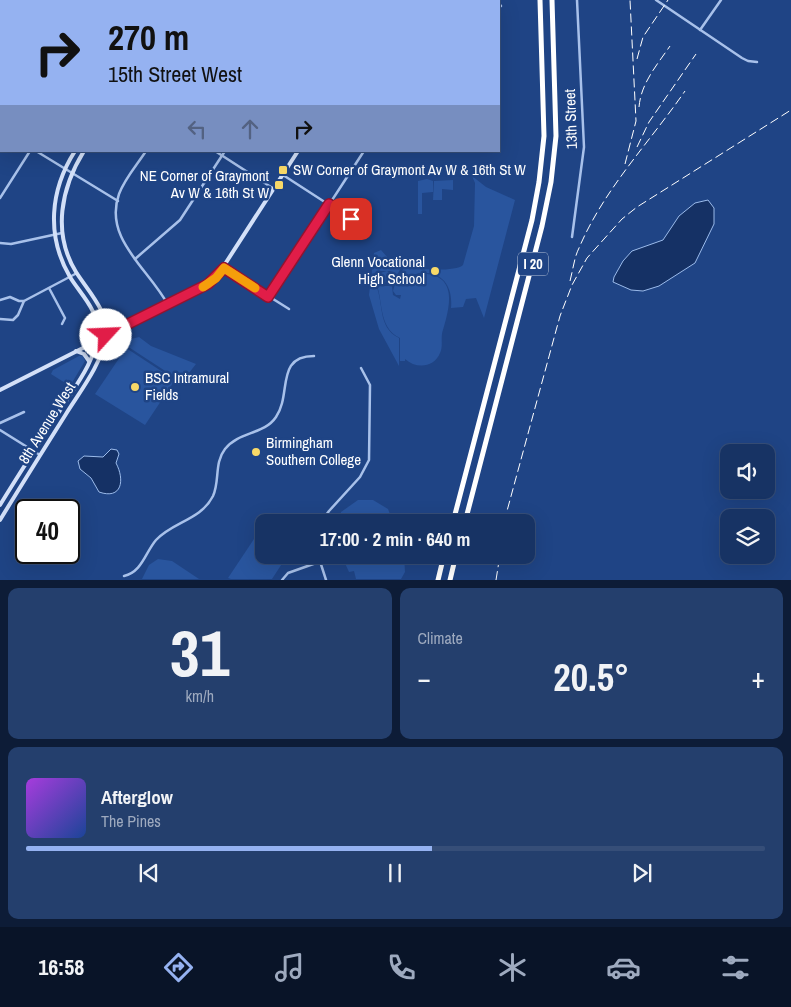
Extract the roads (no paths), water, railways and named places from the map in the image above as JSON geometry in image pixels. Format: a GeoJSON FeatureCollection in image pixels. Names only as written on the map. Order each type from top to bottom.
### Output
{"type":"FeatureCollection","features":[{"type":"Feature","properties":{"kind":"highway","name":"I 20"},"geometry":{"type":"LineString","coordinates":[[455,514],[532,220],[539,182],[544,118],[540,0]]}},
{"type":"Feature","properties":{"kind":"highway","name":"I 20"},"geometry":{"type":"LineString","coordinates":[[467,514],[542,226],[551,182],[557,105],[552,0]]}},
{"type":"Feature","properties":{"kind":"highway"},"geometry":{"type":"LineString","coordinates":[[438,580],[442,564]]}},
{"type":"Feature","properties":{"kind":"highway"},"geometry":{"type":"LineString","coordinates":[[450,580],[454,564]]}},
{"type":"Feature","properties":{"kind":"main road"},"geometry":{"type":"LineString","coordinates":[[74,152],[64,168],[55,200],[54,234],[60,256],[70,277],[92,310],[97,327],[96,341]]}},
{"type":"Feature","properties":{"kind":"main road"},"geometry":{"type":"LineString","coordinates":[[83,152],[71,172],[63,199],[62,233],[66,249],[77,273],[99,307],[106,335]]}},
{"type":"Feature","properties":{"kind":"main road"},"geometry":{"type":"LineString","coordinates":[[0,390],[208,284],[224,268],[297,152]]}},
{"type":"Feature","properties":{"kind":"main road","name":"8th Avenue West"},"geometry":{"type":"LineString","coordinates":[[0,520],[94,370],[106,335]]}},
{"type":"Feature","properties":{"kind":"main road","name":"8th Avenue West"},"geometry":{"type":"LineString","coordinates":[[0,505],[89,362],[96,341]]}},
{"type":"Feature","properties":{"kind":"main road"},"geometry":{"type":"LineString","coordinates":[[76,351],[84,354],[89,362]]}},
{"type":"Feature","properties":{"kind":"street","name":"13th Street"},"geometry":{"type":"LineString","coordinates":[[572,237],[584,148],[577,0]]}},
{"type":"Feature","properties":{"kind":"street"},"geometry":{"type":"LineString","coordinates":[[656,0],[748,62],[757,62]]}},
{"type":"Feature","properties":{"kind":"street"},"geometry":{"type":"LineString","coordinates":[[700,30],[721,0]]}},
{"type":"Feature","properties":{"kind":"street"},"geometry":{"type":"LineString","coordinates":[[0,198],[29,152]]}},
{"type":"Feature","properties":{"kind":"street"},"geometry":{"type":"LineString","coordinates":[[38,152],[118,201]]}},
{"type":"Feature","properties":{"kind":"street"},"geometry":{"type":"LineString","coordinates":[[145,152],[126,182],[118,201],[117,230],[123,244],[161,292],[168,305]]}},
{"type":"Feature","properties":{"kind":"street"},"geometry":{"type":"LineString","coordinates":[[216,152],[274,189]]}},
{"type":"Feature","properties":{"kind":"street"},"geometry":{"type":"LineString","coordinates":[[135,259],[180,220],[224,152]]}},
{"type":"Feature","properties":{"kind":"street"},"geometry":{"type":"LineString","coordinates":[[268,297],[363,152]]}},
{"type":"Feature","properties":{"kind":"street"},"geometry":{"type":"LineString","coordinates":[[283,175],[351,219]]}},
{"type":"Feature","properties":{"kind":"street"},"geometry":{"type":"LineString","coordinates":[[0,243],[11,244],[62,233]]}},
{"type":"Feature","properties":{"kind":"street"},"geometry":{"type":"LineString","coordinates":[[224,268],[289,309]]}},
{"type":"Feature","properties":{"kind":"street"},"geometry":{"type":"LineString","coordinates":[[0,300],[10,297],[19,302],[24,301],[77,273]]}},
{"type":"Feature","properties":{"kind":"street"},"geometry":{"type":"LineString","coordinates":[[49,288],[65,318],[62,324]]}},
{"type":"Feature","properties":{"kind":"street"},"geometry":{"type":"LineString","coordinates":[[0,319],[13,320],[18,315],[24,301]]}},
{"type":"Feature","properties":{"kind":"street"},"geometry":{"type":"LineString","coordinates":[[124,576],[133,574],[160,537],[206,507],[213,495],[218,463],[224,450],[238,437],[262,429],[276,417],[282,407],[290,366],[298,358],[314,356]]}},
{"type":"Feature","properties":{"kind":"street"},"geometry":{"type":"LineString","coordinates":[[327,514],[360,477],[369,460],[370,385],[361,368]]}},
{"type":"Feature","properties":{"kind":"street"},"geometry":{"type":"LineString","coordinates":[[0,423],[24,412]]}},
{"type":"Feature","properties":{"kind":"street"},"geometry":{"type":"LineString","coordinates":[[0,430],[40,456]]}},
{"type":"Feature","properties":{"kind":"street"},"geometry":{"type":"LineString","coordinates":[[282,580],[288,573],[313,564]]}},
{"type":"Feature","properties":{"kind":"street"},"geometry":{"type":"LineString","coordinates":[[320,564],[326,580]]}},
{"type":"Feature","properties":{"kind":"railway"},"geometry":{"type":"LineString","coordinates":[[625,164],[636,121],[630,0]]}},
{"type":"Feature","properties":{"kind":"railway"},"geometry":{"type":"LineString","coordinates":[[637,59],[643,37],[668,0]]}},
{"type":"Feature","properties":{"kind":"railway"},"geometry":{"type":"LineString","coordinates":[[639,107],[646,82],[670,46]]}},
{"type":"Feature","properties":{"kind":"railway"},"geometry":{"type":"LineString","coordinates":[[637,147],[649,122],[696,54]]}},
{"type":"Feature","properties":{"kind":"railway"},"geometry":{"type":"LineString","coordinates":[[570,281],[577,252],[601,206],[685,91]]}},
{"type":"Feature","properties":{"kind":"railway"},"geometry":{"type":"LineString","coordinates":[[506,514],[560,316],[572,285],[587,258],[622,219],[637,207],[791,110]]}},
{"type":"Feature","properties":{"kind":"railway"},"geometry":{"type":"LineString","coordinates":[[496,580],[499,564]]}},
{"type":"Feature","properties":{"kind":"place","name":"SW Corner of Graymont Av W & 16th St W"},"geometry":{"type":"Point","coordinates":[283,170]}},
{"type":"Feature","properties":{"kind":"place","name":"NE Corner of Graymont Av W & 16th St W"},"geometry":{"type":"Point","coordinates":[279,185]}},
{"type":"Feature","properties":{"kind":"place","name":"Glenn Vocational High School"},"geometry":{"type":"Point","coordinates":[435,271]}},
{"type":"Feature","properties":{"kind":"place","name":"BSC Intramural Fields"},"geometry":{"type":"Point","coordinates":[135,387]}},
{"type":"Feature","properties":{"kind":"place","name":"Birmingham Southern College"},"geometry":{"type":"Point","coordinates":[256,452]}}]}
